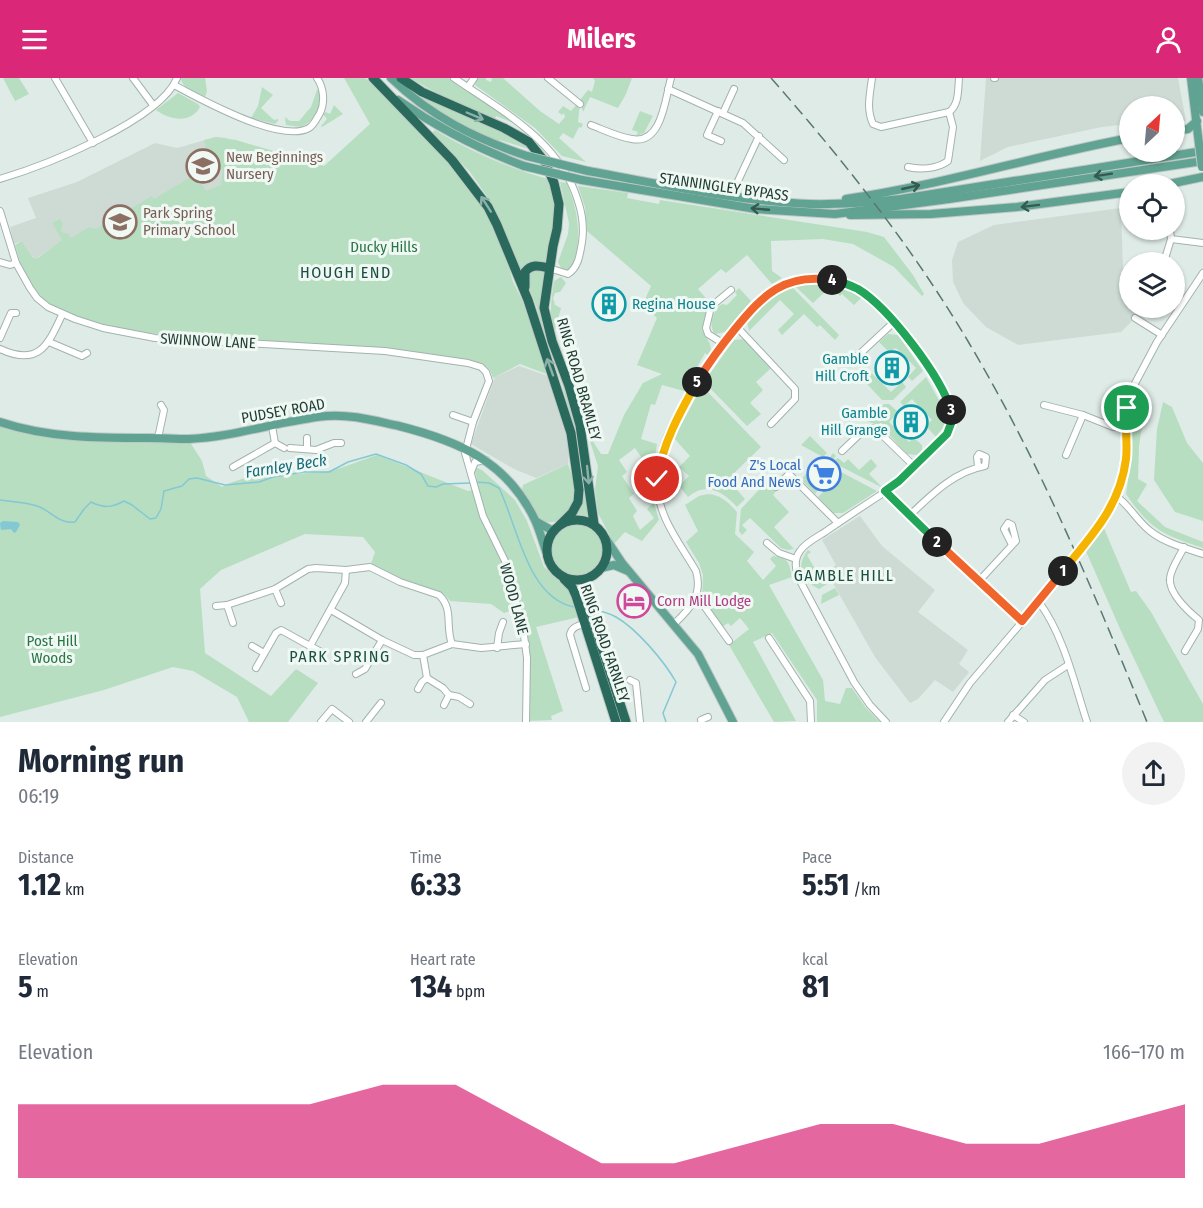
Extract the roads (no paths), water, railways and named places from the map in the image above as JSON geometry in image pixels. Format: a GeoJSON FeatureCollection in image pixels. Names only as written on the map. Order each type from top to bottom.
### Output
{"type":"FeatureCollection","features":[{"type":"Feature","properties":{"kind":"highway","name":"STANNINGLEY BYPASS"},"geometry":{"type":"LineString","coordinates":[[373,78],[386,91]]}},
{"type":"Feature","properties":{"kind":"highway","name":"RING ROAD BRAMLEY"},"geometry":{"type":"LineString","coordinates":[[401,78],[422,92],[529,142],[545,162],[554,183],[559,204],[544,308],[552,341],[569,386],[580,425],[594,524]]}},
{"type":"Feature","properties":{"kind":"highway","name":"RING ROAD BRAMLEY"},"geometry":{"type":"LineString","coordinates":[[386,91],[452,160],[488,207],[528,300],[571,433],[579,490],[578,502],[572,513],[556,528]]}},
{"type":"Feature","properties":{"kind":"highway"},"geometry":{"type":"LineString","coordinates":[[528,300],[525,272],[533,266],[549,268]]}},
{"type":"Feature","properties":{"kind":"highway"},"geometry":{"type":"LineString","coordinates":[[575,519],[594,524],[606,539],[608,551],[601,568],[587,579],[576,581],[553,570],[547,554],[548,541],[556,528],[575,519]]}},
{"type":"Feature","properties":{"kind":"highway","name":"RING ROAD FARNLEY"},"geometry":{"type":"LineString","coordinates":[[562,576],[572,586],[587,618],[626,722]]}},
{"type":"Feature","properties":{"kind":"highway","name":"RING ROAD FARNLEY"},"geometry":{"type":"LineString","coordinates":[[587,579],[585,588],[587,618]]}},
{"type":"Feature","properties":{"kind":"highway","name":"RING ROAD FARNLEY"},"geometry":{"type":"LineString","coordinates":[[594,636],[616,722]]}},
{"type":"Feature","properties":{"kind":"main road","name":"STANNINGLEY BYPASS"},"geometry":{"type":"LineString","coordinates":[[391,78],[448,122],[473,136],[527,156],[588,171],[726,195],[812,204],[901,199],[1201,147]]}},
{"type":"Feature","properties":{"kind":"main road"},"geometry":{"type":"LineString","coordinates":[[1185,181],[1203,178],[1191,78]]}},
{"type":"Feature","properties":{"kind":"main road"},"geometry":{"type":"LineString","coordinates":[[1198,78],[1203,112]]}},
{"type":"Feature","properties":{"kind":"main road","name":"STANNINGLEY BYPASS"},"geometry":{"type":"LineString","coordinates":[[386,91],[429,122],[468,143],[524,166],[582,180],[756,209],[835,214],[1202,164]]}},
{"type":"Feature","properties":{"kind":"main road"},"geometry":{"type":"LineString","coordinates":[[1185,129],[1197,121]]}},
{"type":"Feature","properties":{"kind":"main road"},"geometry":{"type":"LineString","coordinates":[[812,204],[886,193],[1119,140]]}},
{"type":"Feature","properties":{"kind":"main road"},"geometry":{"type":"LineString","coordinates":[[835,214],[864,216],[931,214],[1017,207],[1119,193]]}},
{"type":"Feature","properties":{"kind":"main road","name":"PUDSEY ROAD"},"geometry":{"type":"LineString","coordinates":[[0,422],[38,433],[116,438],[188,439],[328,416],[355,416],[412,430],[465,448],[486,460],[514,486],[536,521],[547,554]]}},
{"type":"Feature","properties":{"kind":"main road","name":"PUDSEY ROAD"},"geometry":{"type":"LineString","coordinates":[[536,521],[556,528]]}},
{"type":"Feature","properties":{"kind":"main road"},"geometry":{"type":"LineString","coordinates":[[606,539],[629,572],[698,654],[733,722]]}},
{"type":"Feature","properties":{"kind":"main road"},"geometry":{"type":"LineString","coordinates":[[601,568],[614,565],[629,572]]}},
{"type":"Feature","properties":{"kind":"street"},"geometry":{"type":"LineString","coordinates":[[55,78],[93,143]]}},
{"type":"Feature","properties":{"kind":"street"},"geometry":{"type":"LineString","coordinates":[[133,78],[153,105]]}},
{"type":"Feature","properties":{"kind":"street"},"geometry":{"type":"LineString","coordinates":[[0,179],[31,170],[93,143],[153,105],[174,86],[177,78]]}},
{"type":"Feature","properties":{"kind":"street"},"geometry":{"type":"LineString","coordinates":[[174,86],[233,115],[283,130],[298,131],[308,128],[316,121],[324,105],[321,83],[317,78]]}},
{"type":"Feature","properties":{"kind":"street"},"geometry":{"type":"LineString","coordinates":[[454,78],[542,141],[573,186],[581,211],[583,237],[578,260],[574,270],[568,274],[549,268]]}},
{"type":"Feature","properties":{"kind":"street"},"geometry":{"type":"LineString","coordinates":[[468,87],[474,78]]}},
{"type":"Feature","properties":{"kind":"street"},"geometry":{"type":"LineString","coordinates":[[548,78],[580,104]]}},
{"type":"Feature","properties":{"kind":"street"},"geometry":{"type":"LineString","coordinates":[[591,124],[629,139],[647,138],[655,131],[671,78]]}},
{"type":"Feature","properties":{"kind":"street"},"geometry":{"type":"LineString","coordinates":[[872,78],[869,107],[873,123],[881,127],[949,112],[957,100],[959,78]]}},
{"type":"Feature","properties":{"kind":"street"},"geometry":{"type":"LineString","coordinates":[[668,89],[743,123],[784,160]]}},
{"type":"Feature","properties":{"kind":"street"},"geometry":{"type":"LineString","coordinates":[[721,141],[707,135],[734,89]]}},
{"type":"Feature","properties":{"kind":"street"},"geometry":{"type":"LineString","coordinates":[[908,167],[919,170],[944,164],[948,160],[953,127],[949,112]]}},
{"type":"Feature","properties":{"kind":"street"},"geometry":{"type":"LineString","coordinates":[[738,181],[759,136]]}},
{"type":"Feature","properties":{"kind":"street","name":"SWINNOW LANE"},"geometry":{"type":"LineString","coordinates":[[0,211],[16,263],[37,298],[62,315],[103,327],[155,338],[385,351],[468,363],[481,367],[486,372],[489,381],[473,422]]}},
{"type":"Feature","properties":{"kind":"street"},"geometry":{"type":"LineString","coordinates":[[1184,240],[1203,243]]}},
{"type":"Feature","properties":{"kind":"street"},"geometry":{"type":"LineString","coordinates":[[0,262],[10,265],[16,263]]}},
{"type":"Feature","properties":{"kind":"street"},"geometry":{"type":"LineString","coordinates":[[944,722],[970,683],[1106,518],[1116,496],[1126,458],[1126,411],[1135,383],[1162,335],[1203,273]]}},
{"type":"Feature","properties":{"kind":"street"},"geometry":{"type":"LineString","coordinates":[[674,624],[689,609],[697,596],[698,580],[696,571],[664,518],[660,507],[657,479],[665,443],[677,416],[698,380],[724,344],[751,308],[765,296],[778,288],[802,279],[834,280],[859,290],[894,322],[924,360],[951,407],[952,421],[947,434],[914,466],[885,491],[800,550],[796,559],[795,568],[798,577],[854,682],[870,705],[886,722]]}},
{"type":"Feature","properties":{"kind":"street"},"geometry":{"type":"LineString","coordinates":[[724,344],[708,334],[706,328],[714,304],[730,290]]}},
{"type":"Feature","properties":{"kind":"street"},"geometry":{"type":"LineString","coordinates":[[0,338],[11,314],[16,313]]}},
{"type":"Feature","properties":{"kind":"street"},"geometry":{"type":"LineString","coordinates":[[0,349],[30,355],[41,351],[49,342],[62,315]]}},
{"type":"Feature","properties":{"kind":"street"},"geometry":{"type":"LineString","coordinates":[[1135,318],[1162,335]]}},
{"type":"Feature","properties":{"kind":"street"},"geometry":{"type":"LineString","coordinates":[[850,363],[894,322]]}},
{"type":"Feature","properties":{"kind":"street"},"geometry":{"type":"LineString","coordinates":[[737,327],[795,389],[795,399],[771,424]]}},
{"type":"Feature","properties":{"kind":"street"},"geometry":{"type":"LineString","coordinates":[[49,342],[82,356],[87,353]]}},
{"type":"Feature","properties":{"kind":"street"},"geometry":{"type":"LineString","coordinates":[[158,438],[164,410],[161,405]]}},
{"type":"Feature","properties":{"kind":"street"},"geometry":{"type":"LineString","coordinates":[[1044,405],[1083,415],[1113,427],[1126,428]]}},
{"type":"Feature","properties":{"kind":"street"},"geometry":{"type":"LineString","coordinates":[[453,415],[473,422],[465,448]]}},
{"type":"Feature","properties":{"kind":"street"},"geometry":{"type":"LineString","coordinates":[[1066,455],[1083,415]]}},
{"type":"Feature","properties":{"kind":"street"},"geometry":{"type":"LineString","coordinates":[[272,426],[275,443]]}},
{"type":"Feature","properties":{"kind":"street"},"geometry":{"type":"LineString","coordinates":[[842,451],[864,430],[872,428],[878,431],[914,466]]}},
{"type":"Feature","properties":{"kind":"street"},"geometry":{"type":"LineString","coordinates":[[307,438],[307,448]]}},
{"type":"Feature","properties":{"kind":"street"},"geometry":{"type":"LineString","coordinates":[[275,443],[287,448],[316,450],[340,443]]}},
{"type":"Feature","properties":{"kind":"street"},"geometry":{"type":"LineString","coordinates":[[233,467],[275,443]]}},
{"type":"Feature","properties":{"kind":"street","name":"WOOD LANE"},"geometry":{"type":"LineString","coordinates":[[465,448],[474,490],[483,516],[506,563],[526,644],[528,674],[526,722]]}},
{"type":"Feature","properties":{"kind":"street"},"geometry":{"type":"LineString","coordinates":[[471,476],[473,465],[486,460]]}},
{"type":"Feature","properties":{"kind":"street"},"geometry":{"type":"LineString","coordinates":[[909,516],[946,482],[978,466]]}},
{"type":"Feature","properties":{"kind":"street"},"geometry":{"type":"LineString","coordinates":[[776,487],[789,474],[838,523]]}},
{"type":"Feature","properties":{"kind":"street"},"geometry":{"type":"LineString","coordinates":[[885,491],[1022,621]]}},
{"type":"Feature","properties":{"kind":"street"},"geometry":{"type":"LineString","coordinates":[[1116,496],[1127,504],[1149,530],[1163,539],[1203,554]]}},
{"type":"Feature","properties":{"kind":"street"},"geometry":{"type":"LineString","coordinates":[[768,543],[779,553],[796,559]]}},
{"type":"Feature","properties":{"kind":"street"},"geometry":{"type":"LineString","coordinates":[[979,581],[1012,545]]}},
{"type":"Feature","properties":{"kind":"street"},"geometry":{"type":"LineString","coordinates":[[1184,547],[1170,577],[1171,585],[1183,605],[1199,620],[1198,629],[1185,651]]}},
{"type":"Feature","properties":{"kind":"street"},"geometry":{"type":"LineString","coordinates":[[216,606],[227,605],[274,589],[308,569],[346,570],[370,567],[400,582],[439,595],[448,607],[448,635],[452,644]]}},
{"type":"Feature","properties":{"kind":"street"},"geometry":{"type":"LineString","coordinates":[[310,646],[345,583],[346,570]]}},
{"type":"Feature","properties":{"kind":"street"},"geometry":{"type":"LineString","coordinates":[[274,589],[281,603]]}},
{"type":"Feature","properties":{"kind":"street"},"geometry":{"type":"LineString","coordinates":[[697,596],[729,641]]}},
{"type":"Feature","properties":{"kind":"street"},"geometry":{"type":"LineString","coordinates":[[1039,602],[1048,615],[1064,651],[1087,722]]}},
{"type":"Feature","properties":{"kind":"street"},"geometry":{"type":"LineString","coordinates":[[227,605],[232,623]]}},
{"type":"Feature","properties":{"kind":"street"},"geometry":{"type":"LineString","coordinates":[[331,610],[404,651],[423,655],[452,644],[497,648],[526,644]]}},
{"type":"Feature","properties":{"kind":"street"},"geometry":{"type":"LineString","coordinates":[[586,688],[570,635],[571,630],[587,618]]}},
{"type":"Feature","properties":{"kind":"street"},"geometry":{"type":"LineString","coordinates":[[497,648],[503,622]]}},
{"type":"Feature","properties":{"kind":"street"},"geometry":{"type":"LineString","coordinates":[[256,668],[276,633],[281,630],[323,653]]}},
{"type":"Feature","properties":{"kind":"street"},"geometry":{"type":"LineString","coordinates":[[769,638],[810,701],[811,722]]}},
{"type":"Feature","properties":{"kind":"street"},"geometry":{"type":"LineString","coordinates":[[356,674],[365,669],[382,640]]}},
{"type":"Feature","properties":{"kind":"street"},"geometry":{"type":"LineString","coordinates":[[252,646],[264,653]]}},
{"type":"Feature","properties":{"kind":"street"},"geometry":{"type":"LineString","coordinates":[[423,655],[427,678],[443,688],[449,695],[459,697],[470,704]]}},
{"type":"Feature","properties":{"kind":"street"},"geometry":{"type":"LineString","coordinates":[[1008,722],[1046,680],[1068,665]]}},
{"type":"Feature","properties":{"kind":"street"},"geometry":{"type":"LineString","coordinates":[[365,669],[372,673]]}},
{"type":"Feature","properties":{"kind":"street"},"geometry":{"type":"LineString","coordinates":[[418,689],[427,678]]}},
{"type":"Feature","properties":{"kind":"street"},"geometry":{"type":"LineString","coordinates":[[640,722],[633,681],[643,680]]}},
{"type":"Feature","properties":{"kind":"street"},"geometry":{"type":"LineString","coordinates":[[444,705],[449,695]]}},
{"type":"Feature","properties":{"kind":"street"},"geometry":{"type":"LineString","coordinates":[[321,722],[332,709],[334,700]]}},
{"type":"Feature","properties":{"kind":"street"},"geometry":{"type":"LineString","coordinates":[[366,722],[381,703]]}},
{"type":"Feature","properties":{"kind":"street"},"geometry":{"type":"LineString","coordinates":[[332,709],[349,722]]}},
{"type":"Feature","properties":{"kind":"street"},"geometry":{"type":"LineString","coordinates":[[1013,715],[1024,722]]}},
{"type":"Feature","properties":{"kind":"street"},"geometry":{"type":"LineString","coordinates":[[701,721],[708,717]]}},
{"type":"Feature","properties":{"kind":"water"},"geometry":{"type":"Polygon","coordinates":[[[3,521],[18,522],[20,525],[14,533],[11,529],[1,530],[0,523],[3,521]]]}},
{"type":"Feature","properties":{"kind":"waterway","name":"Farnley Beck"},"geometry":{"type":"LineString","coordinates":[[0,500],[37,506],[69,522],[75,522],[91,502],[108,506],[124,501],[150,519],[156,518],[161,509],[164,491],[182,486],[189,479],[197,478],[225,485],[259,482],[303,472],[329,472],[348,462],[376,454],[406,465],[421,474],[428,486],[470,483]]}},
{"type":"Feature","properties":{"kind":"waterway","name":"Farnley Beck"},"geometry":{"type":"LineString","coordinates":[[475,482],[489,483],[499,488],[534,575],[545,590],[558,601],[574,607]]}},
{"type":"Feature","properties":{"kind":"waterway","name":"Farnley Beck"},"geometry":{"type":"LineString","coordinates":[[593,610],[605,612],[633,629],[671,674],[676,682],[663,713],[666,722]]}},
{"type":"Feature","properties":{"kind":"railway"},"geometry":{"type":"LineString","coordinates":[[771,78],[825,141],[901,239],[969,343],[1043,482],[1147,722]]}},
{"type":"Feature","properties":{"kind":"place","name":"New Beginnings Nursery"},"geometry":{"type":"Point","coordinates":[203,166]}},
{"type":"Feature","properties":{"kind":"place","name":"Park Spring Primary School"},"geometry":{"type":"Point","coordinates":[120,222]}},
{"type":"Feature","properties":{"kind":"place","name":"Regina House"},"geometry":{"type":"Point","coordinates":[609,304]}},
{"type":"Feature","properties":{"kind":"place","name":"Gamble Hill Croft"},"geometry":{"type":"Point","coordinates":[892,368]}},
{"type":"Feature","properties":{"kind":"place","name":"Gamble Hill Grange"},"geometry":{"type":"Point","coordinates":[911,422]}},
{"type":"Feature","properties":{"kind":"place","name":"Z's Local Food And News"},"geometry":{"type":"Point","coordinates":[824,474]}},
{"type":"Feature","properties":{"kind":"place","name":"Corn Mill Lodge"},"geometry":{"type":"Point","coordinates":[634,601]}},
{"type":"Feature","properties":{"kind":"district","name":"HOUGH END"},"geometry":{"type":"Point","coordinates":[346,272]}},
{"type":"Feature","properties":{"kind":"district","name":"GAMBLE HILL"},"geometry":{"type":"Point","coordinates":[844,575]}},
{"type":"Feature","properties":{"kind":"district","name":"PARK SPRING"},"geometry":{"type":"Point","coordinates":[340,656]}},
{"type":"Feature","properties":{"kind":"park label","name":"Ducky Hills"},"geometry":{"type":"Point","coordinates":[384,247]}},
{"type":"Feature","properties":{"kind":"park label","name":"Post Hill Woods"},"geometry":{"type":"Point","coordinates":[52,650]}}]}
